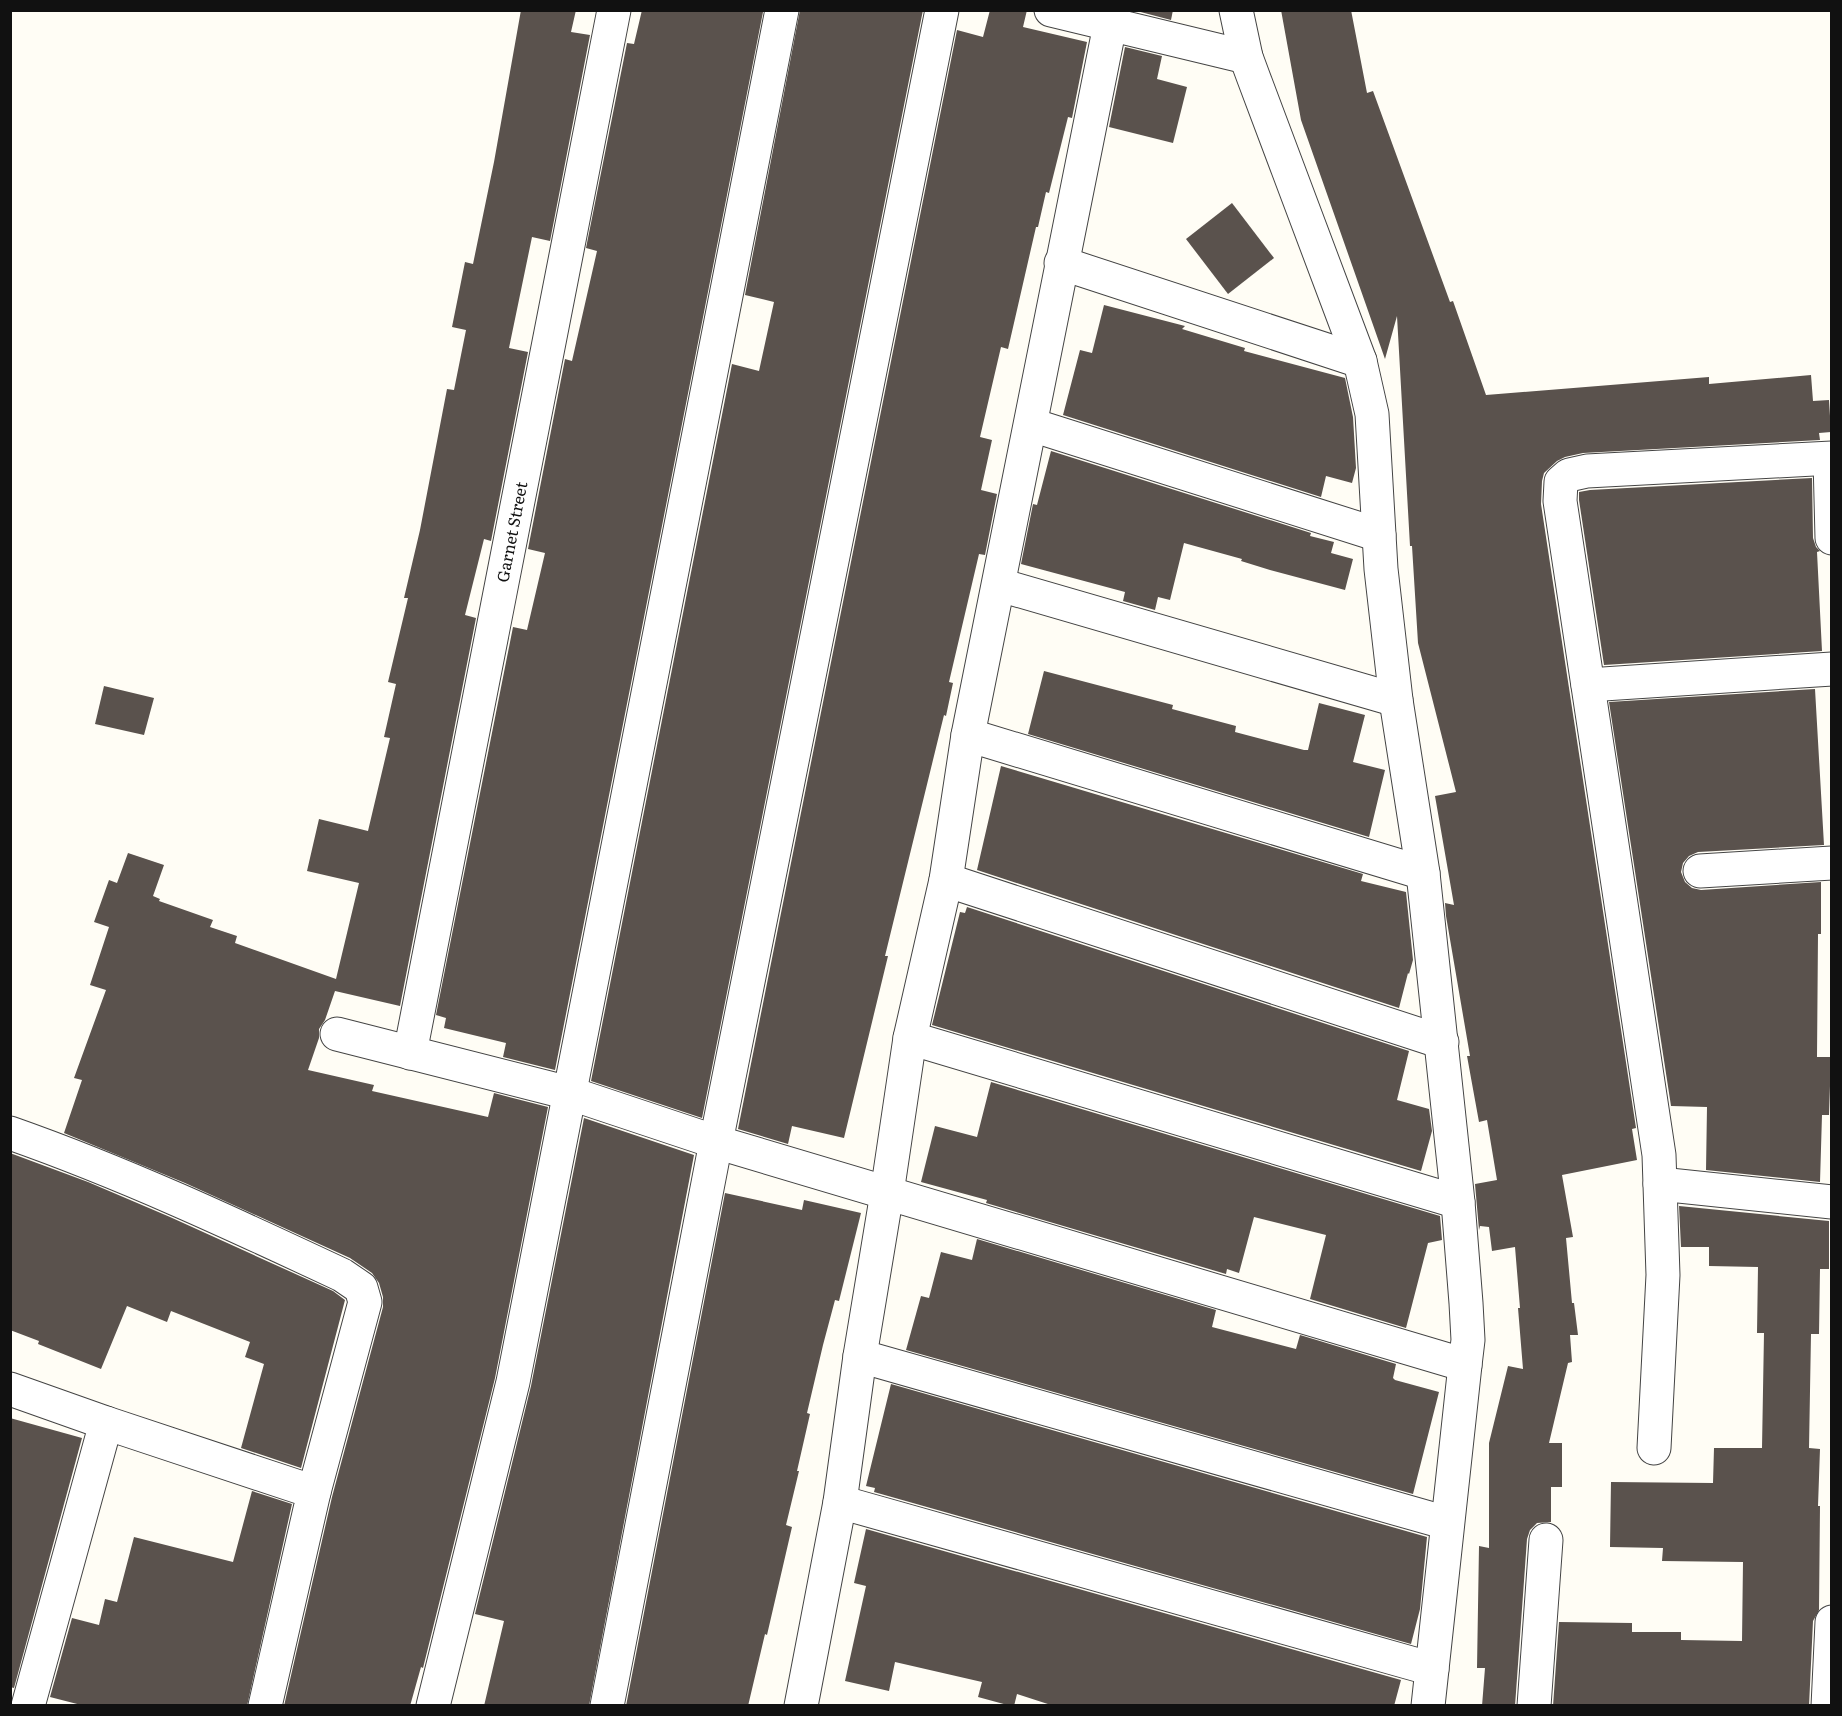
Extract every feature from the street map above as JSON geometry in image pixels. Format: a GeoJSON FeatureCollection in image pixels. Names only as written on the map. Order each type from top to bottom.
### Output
{"type":"FeatureCollection","features":[{"type":"Feature","properties":{"kind":"street","name":"Garnet Street"},"geometry":{"type":"LineString","coordinates":[[410,1053],[614,10]]}},
{"type":"Feature","properties":{"kind":"street"},"geometry":{"type":"LineString","coordinates":[[433,1706],[513,1382],[782,10]]}},
{"type":"Feature","properties":{"kind":"street"},"geometry":{"type":"LineString","coordinates":[[607,1706],[716,1142],[942,10]]}},
{"type":"Feature","properties":{"kind":"street"},"geometry":{"type":"LineString","coordinates":[[1051,10],[1246,57]]}},
{"type":"Feature","properties":{"kind":"street"},"geometry":{"type":"LineString","coordinates":[[1236,10],[1246,57],[1360,361],[1372,414],[1378,535],[1396,700],[1423,873],[1442,1042],[1458,1202],[1468,1340],[1428,1706]]}},
{"type":"Feature","properties":{"kind":"street"},"geometry":{"type":"LineString","coordinates":[[801,1706],[840,1502],[860,1356],[910,1038],[946,880],[968,735],[1032,425],[1061,263],[1110,25]]}},
{"type":"Feature","properties":{"kind":"street"},"geometry":{"type":"LineString","coordinates":[[1061,263],[1360,361]]}},
{"type":"Feature","properties":{"kind":"street"},"geometry":{"type":"LineString","coordinates":[[1032,425],[1378,535]]}},
{"type":"Feature","properties":{"kind":"street"},"geometry":{"type":"LineString","coordinates":[[1654,1448],[1664,1275],[1657,1143],[1560,501],[1561,482],[1569,475],[1587,471],[1831,458],[1832,538]]}},
{"type":"Feature","properties":{"kind":"street"},"geometry":{"type":"LineString","coordinates":[[1000,585],[1396,700]]}},
{"type":"Feature","properties":{"kind":"street"},"geometry":{"type":"LineString","coordinates":[[1588,685],[1832,669]]}},
{"type":"Feature","properties":{"kind":"street"},"geometry":{"type":"LineString","coordinates":[[968,735],[1423,873]]}},
{"type":"Feature","properties":{"kind":"street"},"geometry":{"type":"LineString","coordinates":[[1700,871],[1832,863]]}},
{"type":"Feature","properties":{"kind":"street"},"geometry":{"type":"LineString","coordinates":[[946,880],[1442,1042]]}},
{"type":"Feature","properties":{"kind":"street"},"geometry":{"type":"LineString","coordinates":[[337,1034],[569,1093],[716,1142],[1466,1365]]}},
{"type":"Feature","properties":{"kind":"street"},"geometry":{"type":"LineString","coordinates":[[910,1038],[1458,1202]]}},
{"type":"Feature","properties":{"kind":"street"},"geometry":{"type":"LineString","coordinates":[[10,1133],[133,1180],[214,1215],[342,1275],[360,1288],[365,1302],[314,1492],[265,1706]]}},
{"type":"Feature","properties":{"kind":"street"},"geometry":{"type":"LineString","coordinates":[[1660,1184],[1832,1202]]}},
{"type":"Feature","properties":{"kind":"street"},"geometry":{"type":"LineString","coordinates":[[860,1356],[1447,1523]]}},
{"type":"Feature","properties":{"kind":"street"},"geometry":{"type":"LineString","coordinates":[[10,1389],[314,1492]]}},
{"type":"Feature","properties":{"kind":"street"},"geometry":{"type":"LineString","coordinates":[[28,1706],[106,1423]]}},
{"type":"Feature","properties":{"kind":"street"},"geometry":{"type":"LineString","coordinates":[[840,1502],[1432,1669]]}},
{"type":"Feature","properties":{"kind":"street"},"geometry":{"type":"LineString","coordinates":[[1534,1706],[1546,1540]]}},
{"type":"Feature","properties":{"kind":"street"},"geometry":{"type":"LineString","coordinates":[[1828,1706],[1832,1622]]}},
{"type":"Feature","properties":{"kind":"building"},"geometry":{"type":"Polygon","coordinates":[[[521,10],[576,10],[571,32],[590,35],[550,241],[532,237],[509,348],[528,352],[491,541],[484,539],[465,615],[476,618],[400,1006],[335,991],[325,1020],[319,1029],[319,1038],[308,1070],[374,1085],[372,1091],[488,1117],[494,1093],[548,1107],[495,1378],[423,1668],[421,1667],[410,1706],[284,1706],[332,1497],[383,1307],[379,1283],[372,1273],[350,1258],[185,1183],[64,1133],[82,1080],[74,1078],[106,990],[90,985],[109,927],[94,922],[109,880],[117,883],[128,853],[164,865],[153,896],[160,899],[159,901],[213,920],[210,927],[237,936],[235,943],[336,979],[359,883],[307,871],[319,819],[368,831],[390,738],[384,737],[396,684],[388,682],[408,598],[404,598],[420,530],[447,389],[454,390],[466,330],[452,327],[465,262],[473,264],[521,10]]]}},
{"type":"Feature","properties":{"kind":"building"},"geometry":{"type":"Polygon","coordinates":[[[642,10],[763,12],[555,1070],[503,1057],[506,1043],[444,1028],[446,1018],[436,1015],[513,627],[527,630],[545,553],[528,549],[565,359],[572,361],[597,251],[586,248],[627,43],[634,44],[642,10]]]}},
{"type":"Feature","properties":{"kind":"building"},"geometry":{"type":"Polygon","coordinates":[[[800,10],[923,10],[702,1118],[591,1081],[732,364],[759,371],[774,302],[745,295],[800,10]]]}},
{"type":"Feature","properties":{"kind":"building"},"geometry":{"type":"Polygon","coordinates":[[[990,10],[1027,10],[1023,27],[1087,42],[1072,118],[1068,117],[1049,193],[1046,192],[1038,227],[1036,227],[1008,349],[1001,347],[980,437],[992,440],[981,490],[997,494],[985,555],[979,554],[949,682],[953,683],[946,716],[944,715],[885,956],[888,956],[844,1138],[792,1126],[788,1144],[738,1129],[957,30],[983,37],[990,10]]]}},
{"type":"Feature","properties":{"kind":"building"},"geometry":{"type":"Polygon","coordinates":[[[1133,10],[1173,10],[1171,20],[1133,10]]]}},
{"type":"Feature","properties":{"kind":"building"},"geometry":{"type":"Polygon","coordinates":[[[1281,10],[1351,10],[1367,93],[1373,91],[1450,302],[1453,301],[1486,395],[1709,377],[1709,384],[1811,375],[1813,401],[1829,400],[1831,432],[1819,433],[1820,440],[1583,453],[1557,461],[1544,473],[1542,481],[1541,504],[1636,1128],[1632,1129],[1637,1160],[1562,1175],[1573,1237],[1566,1238],[1572,1303],[1574,1303],[1578,1335],[1570,1335],[1572,1362],[1568,1363],[1549,1443],[1562,1443],[1562,1487],[1551,1487],[1551,1522],[1537,1523],[1530,1530],[1527,1539],[1515,1706],[1482,1706],[1485,1668],[1477,1668],[1479,1546],[1489,1548],[1489,1443],[1508,1366],[1523,1369],[1515,1247],[1492,1251],[1489,1227],[1480,1226],[1479,1230],[1475,1184],[1497,1180],[1487,1120],[1479,1122],[1446,916],[1445,903],[1454,905],[1435,796],[1456,792],[1418,643],[1397,316],[1385,359],[1301,120],[1281,10]]]}},
{"type":"Feature","properties":{"kind":"building"},"geometry":{"type":"Polygon","coordinates":[[[1125,47],[1162,56],[1157,79],[1187,87],[1173,143],[1109,127],[1125,47]]]}},
{"type":"Feature","properties":{"kind":"building"},"geometry":{"type":"Polygon","coordinates":[[[1232,203],[1274,258],[1228,294],[1186,239],[1232,203]]]}},
{"type":"Feature","properties":{"kind":"building"},"geometry":{"type":"Polygon","coordinates":[[[1104,305],[1185,326],[1182,329],[1245,348],[1244,351],[1345,378],[1353,417],[1356,468],[1352,483],[1326,476],[1321,497],[1063,415],[1080,350],[1092,353],[1104,305]]]}},
{"type":"Feature","properties":{"kind":"building"},"geometry":{"type":"Polygon","coordinates":[[[1051,451],[1334,542],[1331,553],[1353,559],[1345,590],[1270,570],[1241,561],[1242,559],[1184,543],[1170,600],[1158,597],[1155,610],[1123,601],[1125,592],[1021,564],[1033,504],[1037,505],[1051,451]]]}},
{"type":"Feature","properties":{"kind":"building"},"geometry":{"type":"Polygon","coordinates":[[[1812,478],[1813,538],[1820,551],[1817,552],[1822,651],[1604,665],[1579,492],[1812,478]]]}},
{"type":"Feature","properties":{"kind":"building"},"geometry":{"type":"Polygon","coordinates":[[[1044,671],[1173,705],[1172,709],[1236,726],[1235,732],[1304,750],[1308,750],[1319,703],[1365,715],[1353,762],[1385,770],[1369,837],[1028,734],[1044,671]]]}},
{"type":"Feature","properties":{"kind":"building"},"geometry":{"type":"Polygon","coordinates":[[[104,686],[154,698],[144,735],[95,724],[104,686]]]}},
{"type":"Feature","properties":{"kind":"building"},"geometry":{"type":"Polygon","coordinates":[[[1815,689],[1824,845],[1698,852],[1689,856],[1683,863],[1681,872],[1685,882],[1692,888],[1701,890],[1821,882],[1821,934],[1818,934],[1817,1057],[1831,1057],[1829,1115],[1822,1115],[1820,1182],[1706,1170],[1707,1107],[1671,1106],[1609,702],[1815,689]]]}},
{"type":"Feature","properties":{"kind":"building"},"geometry":{"type":"Polygon","coordinates":[[[1001,766],[1363,874],[1361,881],[1406,892],[1413,960],[1399,1008],[977,870],[1001,766]]]}},
{"type":"Feature","properties":{"kind":"building"},"geometry":{"type":"Polygon","coordinates":[[[967,907],[1409,1051],[1397,1100],[1429,1109],[1432,1131],[1421,1171],[932,1025],[960,912],[965,913],[967,907]]]}},
{"type":"Feature","properties":{"kind":"building"},"geometry":{"type":"Polygon","coordinates":[[[991,1082],[1440,1216],[1442,1240],[1428,1243],[1406,1328],[1310,1299],[1326,1235],[1254,1217],[1239,1273],[1227,1269],[1226,1274],[986,1203],[987,1200],[921,1182],[935,1126],[977,1137],[991,1082]]]}},
{"type":"Feature","properties":{"kind":"building"},"geometry":{"type":"Polygon","coordinates":[[[584,1118],[694,1155],[589,1706],[484,1706],[504,1621],[475,1614],[531,1386],[584,1118]]]}},
{"type":"Feature","properties":{"kind":"building"},"geometry":{"type":"Polygon","coordinates":[[[10,1153],[88,1182],[170,1217],[333,1291],[345,1300],[301,1468],[241,1448],[264,1364],[245,1357],[250,1342],[171,1311],[167,1322],[127,1306],[101,1369],[38,1344],[39,1341],[10,1330],[10,1153]]]}},
{"type":"Feature","properties":{"kind":"building"},"geometry":{"type":"Polygon","coordinates":[[[725,1193],[802,1210],[804,1200],[861,1213],[839,1301],[835,1300],[807,1413],[810,1414],[786,1525],[792,1527],[748,1706],[626,1706],[725,1193]]]}},
{"type":"Feature","properties":{"kind":"building"},"geometry":{"type":"Polygon","coordinates":[[[1679,1206],[1829,1221],[1829,1269],[1820,1269],[1819,1334],[1811,1334],[1809,1448],[1820,1449],[1818,1506],[1820,1506],[1819,1610],[1813,1621],[1809,1706],[1553,1706],[1559,1622],[1632,1623],[1632,1632],[1681,1632],[1681,1640],[1742,1641],[1743,1562],[1662,1561],[1663,1548],[1610,1547],[1611,1482],[1713,1483],[1714,1448],[1762,1448],[1764,1333],[1757,1333],[1758,1267],[1709,1266],[1709,1247],[1681,1247],[1679,1206]]]}},
{"type":"Feature","properties":{"kind":"building"},"geometry":{"type":"Polygon","coordinates":[[[977,1239],[1216,1310],[1212,1327],[1296,1349],[1300,1335],[1396,1364],[1393,1378],[1395,1380],[1439,1392],[1413,1494],[906,1350],[921,1296],[929,1298],[941,1252],[972,1260],[977,1239]]]}},
{"type":"Feature","properties":{"kind":"building"},"geometry":{"type":"Polygon","coordinates":[[[891,1384],[1427,1537],[1420,1609],[1411,1644],[874,1492],[875,1488],[866,1486],[891,1384]]]}},
{"type":"Feature","properties":{"kind":"building"},"geometry":{"type":"Polygon","coordinates":[[[10,1418],[82,1438],[14,1688],[10,1687],[10,1418]]]}},
{"type":"Feature","properties":{"kind":"building"},"geometry":{"type":"Polygon","coordinates":[[[252,1491],[292,1504],[247,1706],[85,1706],[50,1697],[72,1618],[99,1625],[105,1599],[117,1602],[134,1537],[233,1562],[252,1491]]]}},
{"type":"Feature","properties":{"kind":"building"},"geometry":{"type":"Polygon","coordinates":[[[866,1529],[1401,1680],[1394,1706],[1054,1706],[1017,1694],[1014,1706],[1011,1706],[978,1697],[982,1682],[895,1662],[889,1691],[845,1681],[866,1586],[854,1583],[866,1529]]]}}]}
